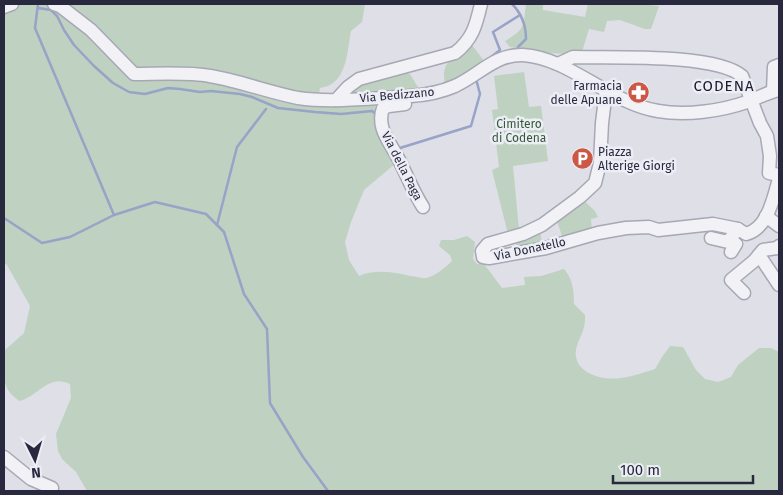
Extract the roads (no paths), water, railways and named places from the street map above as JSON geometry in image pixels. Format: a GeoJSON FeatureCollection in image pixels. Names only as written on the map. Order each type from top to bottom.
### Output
{"type":"FeatureCollection","features":[{"type":"Feature","properties":{"kind":"street"},"geometry":{"type":"LineString","coordinates":[[4,7],[12,4]]}},
{"type":"Feature","properties":{"kind":"street","name":"Via Bedizzano"},"geometry":{"type":"LineString","coordinates":[[54,4],[60,6],[91,30],[134,74],[209,76],[299,98],[336,100],[423,95],[457,85],[493,62],[507,56],[534,56],[558,64],[606,91],[642,107],[659,111],[717,109],[749,101],[776,90]]}},
{"type":"Feature","properties":{"kind":"street"},"geometry":{"type":"LineString","coordinates":[[336,100],[348,87],[359,79],[455,53],[465,46],[470,38],[475,28],[481,4]]}},
{"type":"Feature","properties":{"kind":"street"},"geometry":{"type":"LineString","coordinates":[[558,64],[573,57],[677,59],[702,62],[736,71],[742,76],[749,101],[767,136],[776,176],[766,216],[753,232],[746,234],[738,229],[731,246],[728,242],[711,238]]}},
{"type":"Feature","properties":{"kind":"street"},"geometry":{"type":"LineString","coordinates":[[776,90],[773,71],[774,67],[779,65]]}},
{"type":"Feature","properties":{"kind":"street","name":"Via Donatello"},"geometry":{"type":"LineString","coordinates":[[606,91],[600,163],[595,183],[580,197],[542,225],[523,234],[488,244],[482,251],[483,257],[489,258],[546,248],[598,233],[626,228],[658,230],[702,224],[738,229]]}},
{"type":"Feature","properties":{"kind":"street","name":"Via della Paga"},"geometry":{"type":"LineString","coordinates":[[423,95],[408,103],[383,108],[381,115],[386,138],[423,207]]}},
{"type":"Feature","properties":{"kind":"street"},"geometry":{"type":"LineString","coordinates":[[766,216],[779,224]]}},
{"type":"Feature","properties":{"kind":"street"},"geometry":{"type":"LineString","coordinates":[[744,293],[731,280],[763,250],[779,246]]}},
{"type":"Feature","properties":{"kind":"street"},"geometry":{"type":"LineString","coordinates":[[759,255],[779,286]]}},
{"type":"Feature","properties":{"kind":"street"},"geometry":{"type":"LineString","coordinates":[[4,457],[31,479],[52,488]]}},
{"type":"Feature","properties":{"kind":"waterway"},"geometry":{"type":"LineString","coordinates":[[38,4],[35,28],[114,215]]}},
{"type":"Feature","properties":{"kind":"waterway"},"geometry":{"type":"LineString","coordinates":[[512,4],[520,16],[526,34],[526,39],[518,47]]}},
{"type":"Feature","properties":{"kind":"waterway"},"geometry":{"type":"LineString","coordinates":[[38,8],[51,10],[57,16],[74,45],[113,83],[129,92],[145,94],[168,88],[200,92],[211,91],[252,97],[278,108],[341,114],[372,111],[377,115]]}},
{"type":"Feature","properties":{"kind":"waterway"},"geometry":{"type":"LineString","coordinates":[[491,57],[500,50],[493,32],[520,15]]}},
{"type":"Feature","properties":{"kind":"waterway"},"geometry":{"type":"LineString","coordinates":[[397,146],[400,148],[471,126],[480,94],[476,79]]}},
{"type":"Feature","properties":{"kind":"waterway"},"geometry":{"type":"LineString","coordinates":[[217,225],[237,147],[266,109]]}},
{"type":"Feature","properties":{"kind":"waterway"},"geometry":{"type":"LineString","coordinates":[[4,218],[42,243],[70,237],[114,215],[155,202],[206,214],[224,232],[244,294],[267,329],[270,403],[303,457],[328,491]]}},
{"type":"Feature","properties":{"kind":"place","name":"Farmacia delle Apuane"},"geometry":{"type":"Point","coordinates":[638,93]}},
{"type":"Feature","properties":{"kind":"place","name":"Piazza Alterige Giorgi"},"geometry":{"type":"Point","coordinates":[582,159]}},
{"type":"Feature","properties":{"kind":"district","name":"CODENA"},"geometry":{"type":"Point","coordinates":[724,86]}},
{"type":"Feature","properties":{"kind":"park label","name":"Cimitero di Codena"},"geometry":{"type":"Point","coordinates":[519,131]}}]}
